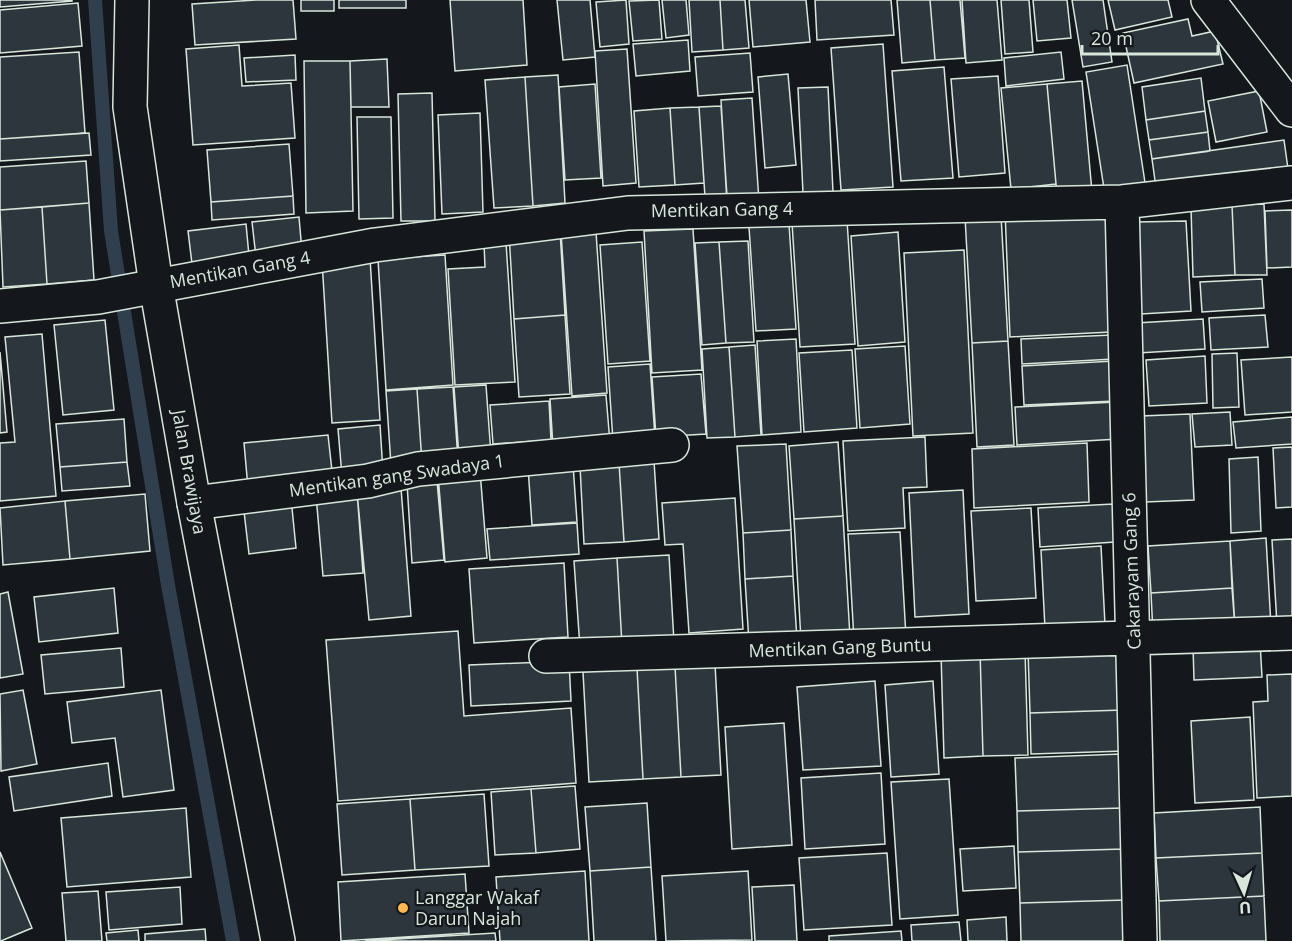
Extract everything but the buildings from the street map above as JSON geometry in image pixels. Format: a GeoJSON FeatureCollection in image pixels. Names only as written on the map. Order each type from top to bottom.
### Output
{"type":"FeatureCollection","features":[{"type":"Feature","properties":{"kind":"street","name":"Jalan Brawijaya"},"geometry":{"type":"LineString","coordinates":[[132,0],[130,107],[145,288],[194,503],[278,941]]}},
{"type":"Feature","properties":{"kind":"street"},"geometry":{"type":"LineString","coordinates":[[1208,0],[1292,110]]}},
{"type":"Feature","properties":{"kind":"street","name":"Mentikan Gang 4"},"geometry":{"type":"LineString","coordinates":[[0,306],[98,297],[375,246],[628,213],[1122,202],[1292,183]]}},
{"type":"Feature","properties":{"kind":"street","name":"Cakarayam Gang 6"},"geometry":{"type":"LineString","coordinates":[[1122,202],[1140,941]]}},
{"type":"Feature","properties":{"kind":"street","name":"Mentikan gang Swadaya 1"},"geometry":{"type":"LineString","coordinates":[[194,503],[368,481],[418,469],[672,445]]}},
{"type":"Feature","properties":{"kind":"street"},"geometry":{"type":"LineString","coordinates":[[1134,639],[1292,633]]}},
{"type":"Feature","properties":{"kind":"street","name":"Mentikan Gang Buntu"},"geometry":{"type":"LineString","coordinates":[[546,656],[1134,639]]}},
{"type":"Feature","properties":{"kind":"waterway"},"geometry":{"type":"LineString","coordinates":[[95,0],[111,231],[168,585],[233,941]]}},
{"type":"Feature","properties":{"kind":"place","name":"Langgar Wakaf Darun Najah"},"geometry":{"type":"Point","coordinates":[403,908]}}]}
